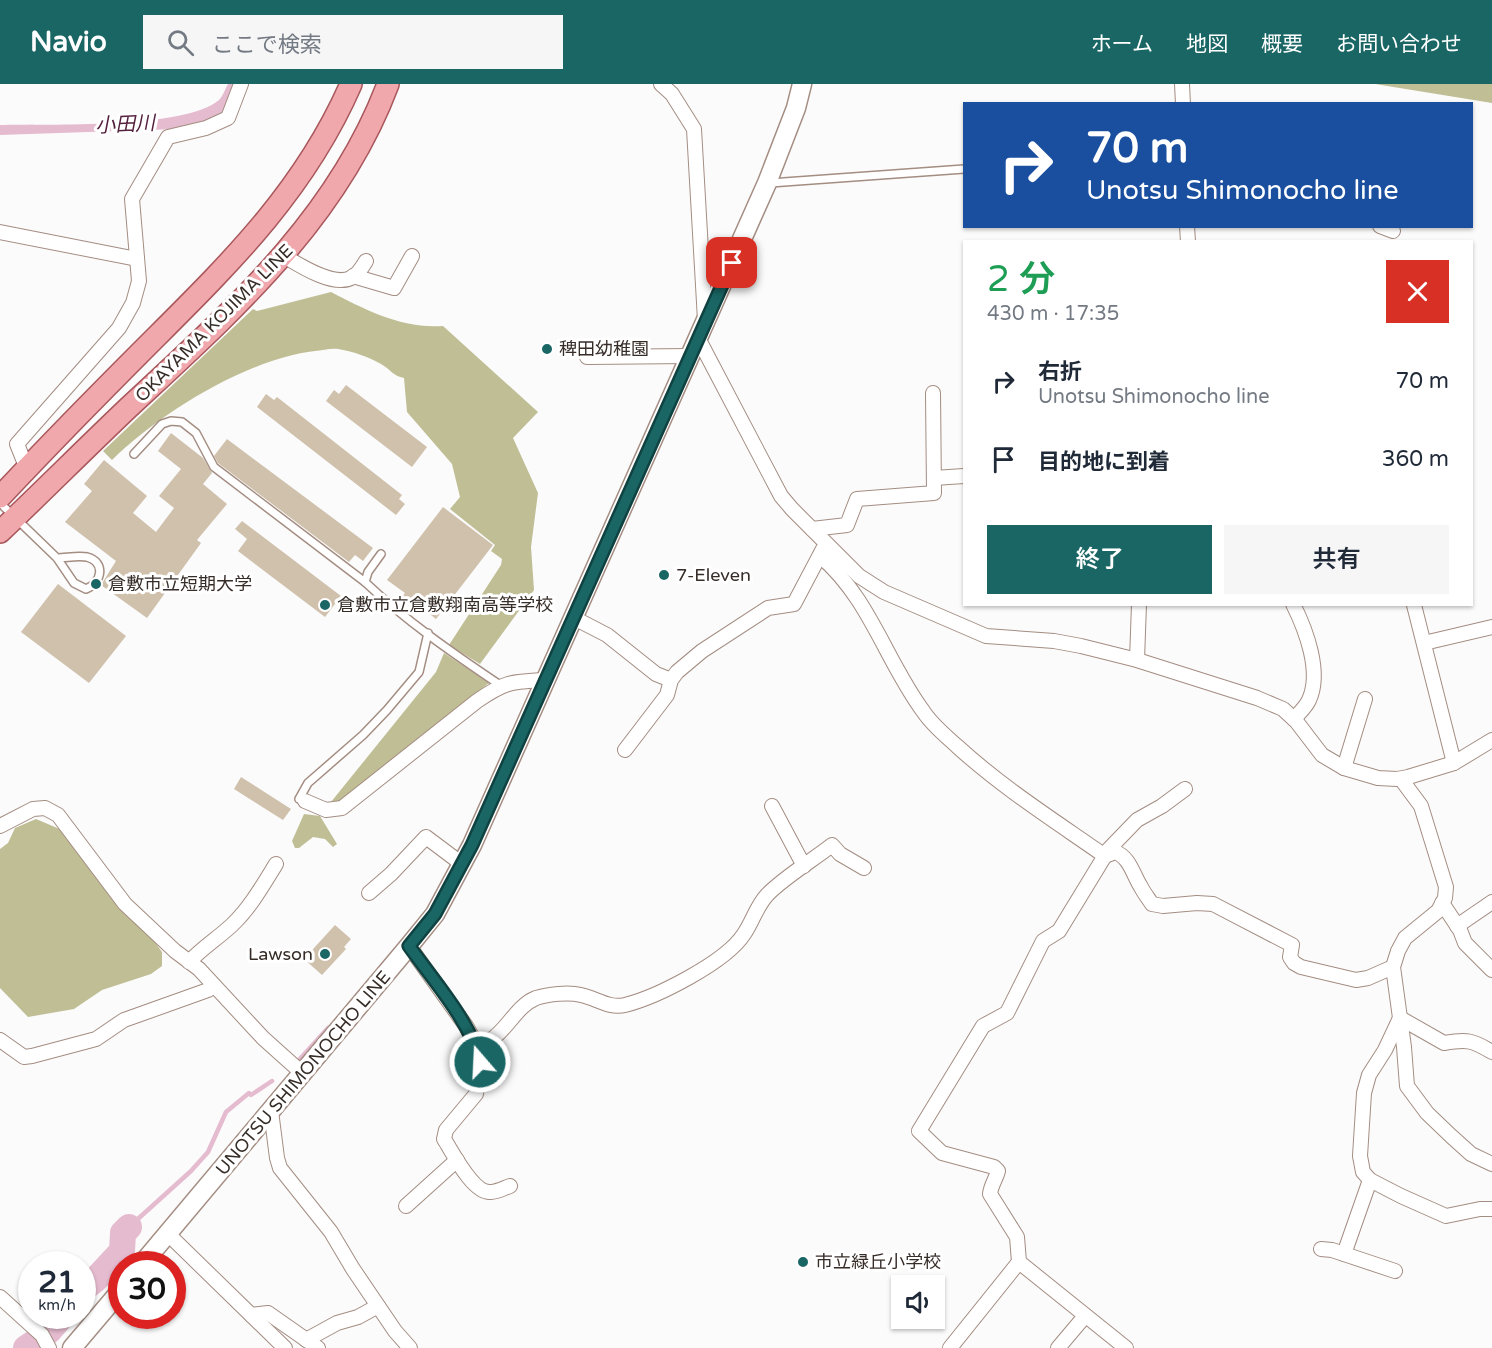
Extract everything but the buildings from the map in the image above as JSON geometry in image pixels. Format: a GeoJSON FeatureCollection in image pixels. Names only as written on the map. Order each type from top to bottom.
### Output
{"type":"FeatureCollection","features":[{"type":"Feature","properties":{"kind":"main road","name":"OKAYAMA KOJIMA LINE"},"geometry":{"type":"LineString","coordinates":[[0,497],[219,274],[256,233],[289,193],[309,162],[338,115],[351,84]]}},
{"type":"Feature","properties":{"kind":"main road","name":"OKAYAMA KOJIMA LINE"},"geometry":{"type":"LineString","coordinates":[[5,518],[188,353],[284,256],[339,182],[367,133],[388,84]]}},
{"type":"Feature","properties":{"kind":"main road","name":"UNOTSU SHIMONOCHO LINE"},"geometry":{"type":"LineString","coordinates":[[153,1251],[435,914],[472,845],[767,183],[796,108],[802,84]]}},
{"type":"Feature","properties":{"kind":"main road"},"geometry":{"type":"LineString","coordinates":[[72,1348],[108,1306]]}},
{"type":"Feature","properties":{"kind":"street"},"geometry":{"type":"LineString","coordinates":[[27,469],[17,444],[119,328],[133,303],[139,281],[132,199],[168,137],[206,128],[228,118],[241,84]]}},
{"type":"Feature","properties":{"kind":"street"},"geometry":{"type":"LineString","coordinates":[[662,84],[672,94],[694,129],[702,330],[782,496],[812,529],[833,566],[853,591],[882,638],[906,685],[931,721],[986,772],[1105,856]]}},
{"type":"Feature","properties":{"kind":"street"},"geometry":{"type":"LineString","coordinates":[[1182,84],[1183,102]]}},
{"type":"Feature","properties":{"kind":"street"},"geometry":{"type":"LineString","coordinates":[[0,232],[137,259]]}},
{"type":"Feature","properties":{"kind":"street"},"geometry":{"type":"LineString","coordinates":[[284,256],[326,278],[350,279],[366,261]]}},
{"type":"Feature","properties":{"kind":"street"},"geometry":{"type":"LineString","coordinates":[[353,276],[394,288],[412,256]]}},
{"type":"Feature","properties":{"kind":"street"},"geometry":{"type":"LineString","coordinates":[[587,357],[690,356]]}},
{"type":"Feature","properties":{"kind":"street"},"geometry":{"type":"LineString","coordinates":[[812,529],[847,525],[857,499],[934,493],[933,393]]}},
{"type":"Feature","properties":{"kind":"street"},"geometry":{"type":"LineString","coordinates":[[934,478],[963,476]]}},
{"type":"Feature","properties":{"kind":"street"},"geometry":{"type":"LineString","coordinates":[[823,550],[884,592],[986,636],[1054,641],[1137,660],[1257,698],[1282,709],[1294,719],[1322,755],[1344,768],[1378,778],[1401,778],[1435,770],[1454,763],[1492,740]]}},
{"type":"Feature","properties":{"kind":"street"},"geometry":{"type":"LineString","coordinates":[[625,750],[667,695],[671,680],[677,672],[702,651],[768,608],[794,604],[823,550]]}},
{"type":"Feature","properties":{"kind":"street"},"geometry":{"type":"LineString","coordinates":[[1137,660],[1139,606]]}},
{"type":"Feature","properties":{"kind":"street"},"geometry":{"type":"LineString","coordinates":[[1294,606],[1305,626],[1312,655],[1313,682],[1309,700],[1294,719]]}},
{"type":"Feature","properties":{"kind":"street"},"geometry":{"type":"LineString","coordinates":[[1414,606],[1454,763]]}},
{"type":"Feature","properties":{"kind":"street"},"geometry":{"type":"LineString","coordinates":[[574,618],[607,635],[656,674],[671,680]]}},
{"type":"Feature","properties":{"kind":"street"},"geometry":{"type":"LineString","coordinates":[[1424,643],[1491,624]]}},
{"type":"Feature","properties":{"kind":"street"},"geometry":{"type":"LineString","coordinates":[[305,801],[326,810],[342,808],[350,804],[460,714],[500,685],[545,680]]}},
{"type":"Feature","properties":{"kind":"street"},"geometry":{"type":"LineString","coordinates":[[1344,768],[1365,699]]}},
{"type":"Feature","properties":{"kind":"street"},"geometry":{"type":"LineString","coordinates":[[1401,778],[1421,806],[1446,887],[1438,911],[1406,938],[1398,951],[1393,967],[1407,1086],[1427,1113],[1451,1136],[1471,1154],[1492,1164]]}},
{"type":"Feature","properties":{"kind":"street"},"geometry":{"type":"LineString","coordinates":[[950,1348],[1019,1262],[1017,1237],[990,1194],[991,1185],[998,1171],[994,1167],[942,1153],[919,1131],[983,1026],[1007,1013],[1043,940],[1059,931],[1105,856],[1129,827],[1185,789]]}},
{"type":"Feature","properties":{"kind":"street"},"geometry":{"type":"LineString","coordinates":[[772,806],[804,866]]}},
{"type":"Feature","properties":{"kind":"street"},"geometry":{"type":"LineString","coordinates":[[0,826],[33,809],[45,808],[58,815],[125,904],[199,969],[262,1038],[302,1073]]}},
{"type":"Feature","properties":{"kind":"street"},"geometry":{"type":"LineString","coordinates":[[369,893],[391,874],[426,837],[462,864]]}},
{"type":"Feature","properties":{"kind":"street"},"geometry":{"type":"LineString","coordinates":[[476,1044],[490,1041],[525,1005],[537,998],[580,994],[612,1006],[624,1005],[665,989],[726,953],[744,934],[757,907],[769,893],[832,845],[840,854],[864,868]]}},
{"type":"Feature","properties":{"kind":"street"},"geometry":{"type":"LineString","coordinates":[[1105,856],[1115,852],[1122,854],[1152,904],[1162,906],[1213,904],[1292,945],[1290,957],[1301,967],[1356,980],[1368,978],[1393,967]]}},
{"type":"Feature","properties":{"kind":"street"},"geometry":{"type":"LineString","coordinates":[[189,962],[202,948],[232,925],[276,864]]}},
{"type":"Feature","properties":{"kind":"street"},"geometry":{"type":"LineString","coordinates":[[1458,926],[1492,902]]}},
{"type":"Feature","properties":{"kind":"street"},"geometry":{"type":"LineString","coordinates":[[1442,903],[1458,926],[1465,943],[1492,969]]}},
{"type":"Feature","properties":{"kind":"street"},"geometry":{"type":"LineString","coordinates":[[409,946],[466,1026],[476,1044],[480,1062],[476,1094],[446,1130],[444,1139],[469,1179],[483,1191],[492,1192],[510,1186]]}},
{"type":"Feature","properties":{"kind":"street"},"geometry":{"type":"LineString","coordinates":[[0,1030],[6,1044],[24,1057],[96,1039],[124,1020],[213,987]]}},
{"type":"Feature","properties":{"kind":"street"},"geometry":{"type":"LineString","coordinates":[[1400,1018],[1444,1043],[1471,1041],[1492,1052]]}},
{"type":"Feature","properties":{"kind":"street"},"geometry":{"type":"LineString","coordinates":[[1400,1018],[1385,1050],[1369,1075],[1364,1093],[1360,1156],[1363,1172],[1370,1180],[1446,1216],[1480,1209],[1492,1209]]}},
{"type":"Feature","properties":{"kind":"street"},"geometry":{"type":"LineString","coordinates":[[271,1111],[280,1168],[331,1232],[395,1331],[410,1348]]}},
{"type":"Feature","properties":{"kind":"street"},"geometry":{"type":"LineString","coordinates":[[405,1206],[457,1160]]}},
{"type":"Feature","properties":{"kind":"street"},"geometry":{"type":"LineString","coordinates":[[1344,1254],[1370,1180]]}},
{"type":"Feature","properties":{"kind":"street"},"geometry":{"type":"LineString","coordinates":[[168,1233],[285,1348]]}},
{"type":"Feature","properties":{"kind":"street"},"geometry":{"type":"LineString","coordinates":[[1321,1249],[1395,1271]]}},
{"type":"Feature","properties":{"kind":"street"},"geometry":{"type":"LineString","coordinates":[[1019,1262],[1124,1347]]}},
{"type":"Feature","properties":{"kind":"street"},"geometry":{"type":"LineString","coordinates":[[0,1297],[42,1335],[49,1348]]}},
{"type":"Feature","properties":{"kind":"street"},"geometry":{"type":"LineString","coordinates":[[251,1315],[268,1313],[312,1344],[337,1323],[358,1317],[378,1306]]}},
{"type":"Feature","properties":{"kind":"street"},"geometry":{"type":"LineString","coordinates":[[1058,1348],[1085,1316]]}},
{"type":"Feature","properties":{"kind":"lane"},"geometry":{"type":"LineString","coordinates":[[767,183],[963,169]]}},
{"type":"Feature","properties":{"kind":"lane"},"geometry":{"type":"LineString","coordinates":[[134,454],[162,424],[171,421],[182,422],[196,433],[214,466],[365,582],[380,597],[446,648],[500,685]]}},
{"type":"Feature","properties":{"kind":"lane"},"geometry":{"type":"LineString","coordinates":[[5,518],[57,558],[79,587],[86,589],[91,587],[100,577],[101,571],[89,558],[83,556],[57,558]]}},
{"type":"Feature","properties":{"kind":"lane"},"geometry":{"type":"LineString","coordinates":[[365,582],[368,572],[381,554]]}},
{"type":"Feature","properties":{"kind":"lane"},"geometry":{"type":"LineString","coordinates":[[305,801],[299,799],[308,783],[363,735],[419,672],[428,633]]}},
{"type":"Feature","properties":{"kind":"shaded area"},"geometry":{"type":"Polygon","coordinates":[[[1375,84],[1492,84],[1492,103],[1375,84]]]}},
{"type":"Feature","properties":{"kind":"shaded area"},"geometry":{"type":"Polygon","coordinates":[[[331,292],[385,317],[413,324],[443,326],[538,412],[513,438],[538,493],[531,547],[534,590],[480,664],[449,645],[501,565],[502,559],[491,551],[495,545],[450,509],[460,497],[452,464],[407,412],[404,378],[381,364],[338,349],[289,356],[261,365],[206,391],[154,424],[112,460],[103,451],[253,309],[257,311],[331,292]]]}},
{"type":"Feature","properties":{"kind":"shaded area"},"geometry":{"type":"Polygon","coordinates":[[[444,653],[489,683],[339,804],[331,802],[436,672],[444,653]]]}},
{"type":"Feature","properties":{"kind":"shaded area"},"geometry":{"type":"Polygon","coordinates":[[[304,814],[320,816],[337,844],[333,847],[325,839],[313,837],[299,848],[295,848],[292,841],[304,814]]]}},
{"type":"Feature","properties":{"kind":"shaded area"},"geometry":{"type":"Polygon","coordinates":[[[36,819],[62,830],[152,938],[162,952],[162,966],[151,974],[102,990],[74,1009],[28,1017],[0,988],[0,849],[8,843],[15,828],[36,819]]]}},
{"type":"Feature","properties":{"kind":"water","name":"小田川"},"geometry":{"type":"Polygon","coordinates":[[[228,84],[237,84],[225,111],[199,124],[177,129],[0,135],[0,125],[115,123],[177,116],[202,109],[219,100],[228,84]]]}},
{"type":"Feature","properties":{"kind":"waterway"},"geometry":{"type":"LineString","coordinates":[[298,1061],[328,1028]]}},
{"type":"Feature","properties":{"kind":"waterway"},"geometry":{"type":"LineString","coordinates":[[129,1227],[191,1171],[208,1152],[226,1112],[249,1093],[251,1095],[272,1081]]}},
{"type":"Feature","properties":{"kind":"waterway"},"geometry":{"type":"LineString","coordinates":[[96,1279],[122,1251],[123,1233],[129,1227]]}},
{"type":"Feature","properties":{"kind":"waterway"},"geometry":{"type":"LineString","coordinates":[[26,1348],[38,1340]]}},
{"type":"Feature","properties":{"kind":"place","name":"稗田幼稚園"},"geometry":{"type":"Point","coordinates":[547,349]}},
{"type":"Feature","properties":{"kind":"place","name":"7-Eleven"},"geometry":{"type":"Point","coordinates":[664,575]}},
{"type":"Feature","properties":{"kind":"place","name":"倉敷市立短期大学"},"geometry":{"type":"Point","coordinates":[96,584]}},
{"type":"Feature","properties":{"kind":"place","name":"倉敷市立倉敷翔南高等学校"},"geometry":{"type":"Point","coordinates":[325,605]}},
{"type":"Feature","properties":{"kind":"place","name":"Lawson"},"geometry":{"type":"Point","coordinates":[325,954]}},
{"type":"Feature","properties":{"kind":"place","name":"市立緑丘小学校"},"geometry":{"type":"Point","coordinates":[803,1262]}},
{"type":"Feature","properties":{"kind":"route"},"geometry":{"type":"LineString","coordinates":[[480,1062],[476,1044],[466,1026],[409,946],[435,914],[472,845],[732,263]]}}]}
